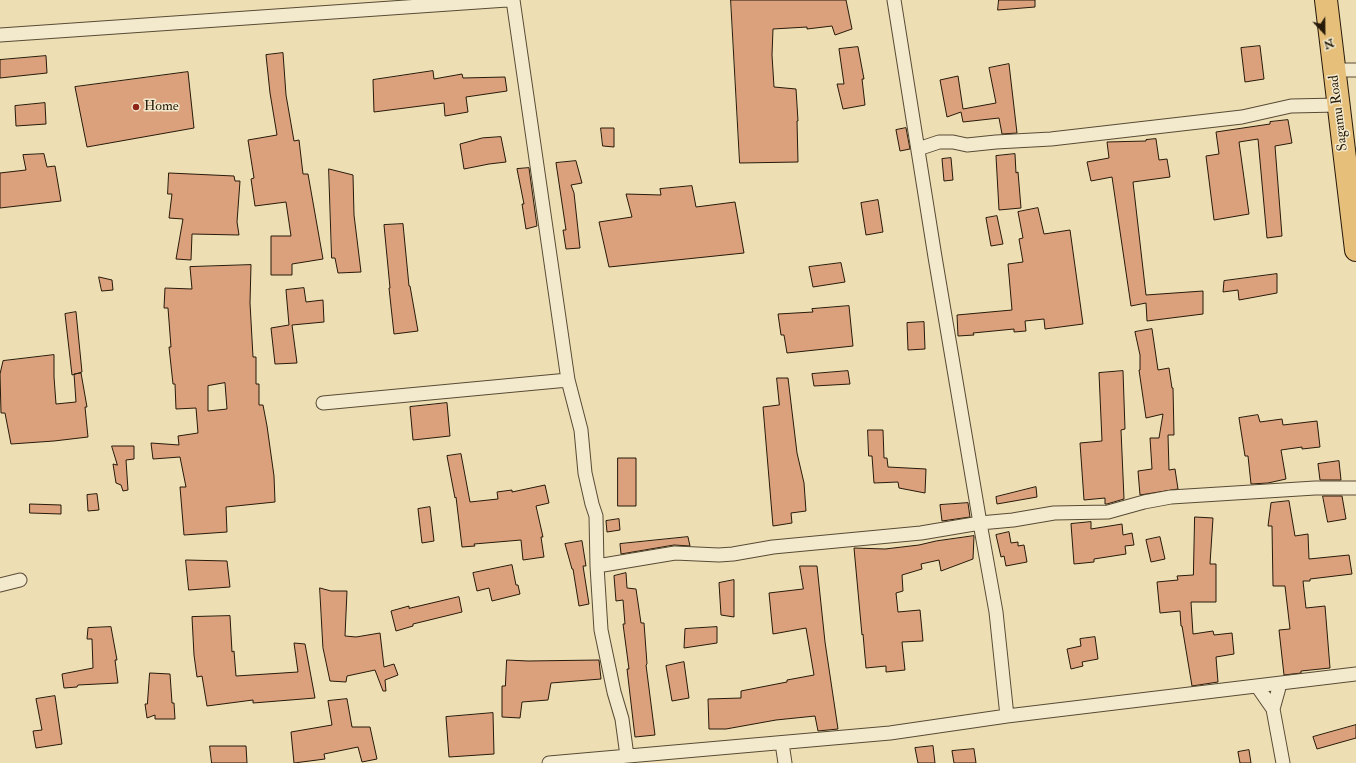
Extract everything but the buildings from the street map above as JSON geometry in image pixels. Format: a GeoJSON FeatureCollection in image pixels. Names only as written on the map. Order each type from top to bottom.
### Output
{"type":"FeatureCollection","features":[{"type":"Feature","properties":{"kind":"highway","name":"Sagamu Road"},"geometry":{"type":"LineString","coordinates":[[1326,0],[1338,105],[1353,211],[1356,250]]}},
{"type":"Feature","properties":{"kind":"street"},"geometry":{"type":"LineString","coordinates":[[0,35],[506,0]]}},
{"type":"Feature","properties":{"kind":"street"},"geometry":{"type":"LineString","coordinates":[[513,0],[568,380],[582,430],[585,473],[596,516],[601,630],[614,692],[622,719],[627,756]]}},
{"type":"Feature","properties":{"kind":"street"},"geometry":{"type":"LineString","coordinates":[[894,0],[996,612],[1007,716]]}},
{"type":"Feature","properties":{"kind":"street"},"geometry":{"type":"LineString","coordinates":[[1334,70],[1356,70]]}},
{"type":"Feature","properties":{"kind":"street"},"geometry":{"type":"LineString","coordinates":[[918,149],[939,142],[953,142],[967,145],[1051,139],[1242,117],[1291,106],[1338,105]]}},
{"type":"Feature","properties":{"kind":"street"},"geometry":{"type":"LineString","coordinates":[[323,403],[568,380]]}},
{"type":"Feature","properties":{"kind":"street"},"geometry":{"type":"LineString","coordinates":[[597,566],[675,553],[719,555],[733,554],[774,547],[921,533],[1054,513],[1108,512],[1144,502],[1172,497],[1315,488],[1356,488]]}},
{"type":"Feature","properties":{"kind":"street"},"geometry":{"type":"LineString","coordinates":[[0,585],[20,580]]}},
{"type":"Feature","properties":{"kind":"street"},"geometry":{"type":"LineString","coordinates":[[549,763],[782,744],[890,733],[1007,716],[1356,674]]}},
{"type":"Feature","properties":{"kind":"street"},"geometry":{"type":"LineString","coordinates":[[1273,709],[1280,684]]}},
{"type":"Feature","properties":{"kind":"street"},"geometry":{"type":"LineString","coordinates":[[1256,686],[1273,709],[1283,763]]}},
{"type":"Feature","properties":{"kind":"street"},"geometry":{"type":"LineString","coordinates":[[782,744],[785,763]]}},
{"type":"Feature","properties":{"kind":"place","name":"Home"},"geometry":{"type":"Point","coordinates":[136,107]}}]}
